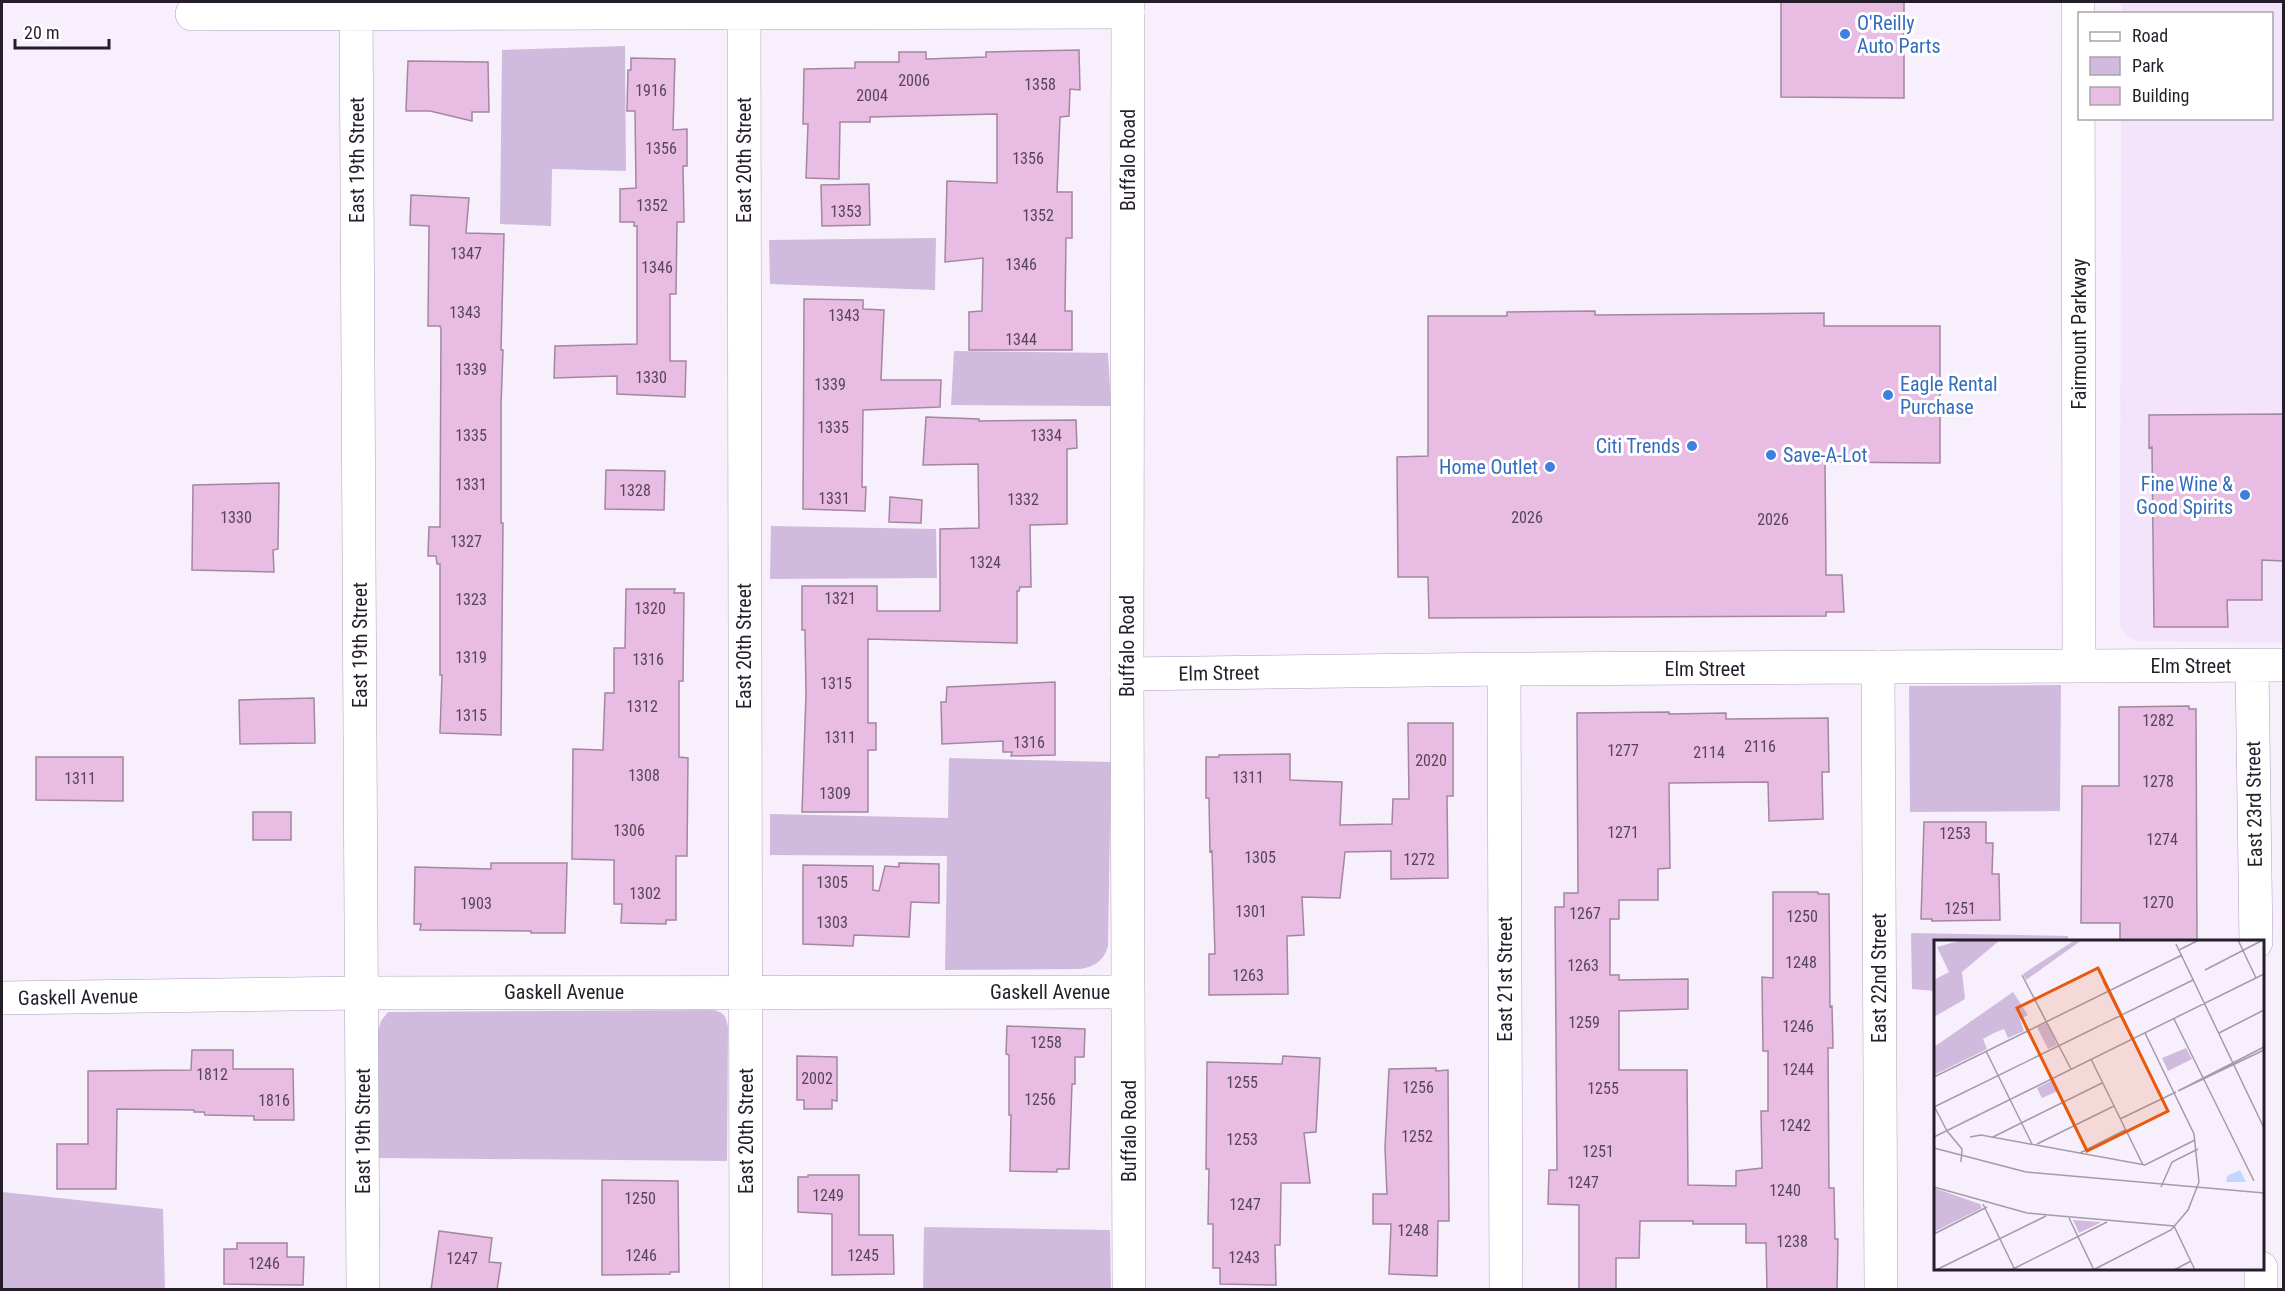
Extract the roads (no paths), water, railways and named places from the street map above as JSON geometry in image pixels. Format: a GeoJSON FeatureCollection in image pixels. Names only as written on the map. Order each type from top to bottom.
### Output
{"type":"FeatureCollection","features":[{"type":"Feature","properties":{"kind":"street","name":"East 20th Street"},"geometry":{"type":"LineString","coordinates":[[744,7],[746,1290]]}},
{"type":"Feature","properties":{"kind":"street"},"geometry":{"type":"LineString","coordinates":[[192,14],[356,8],[1128,7]]}},
{"type":"Feature","properties":{"kind":"street","name":"Buffalo Road"},"geometry":{"type":"LineString","coordinates":[[1128,7],[1129,1290]]}},
{"type":"Feature","properties":{"kind":"street","name":"East 19th Street"},"geometry":{"type":"LineString","coordinates":[[356,8],[363,1290]]}},
{"type":"Feature","properties":{"kind":"street","name":"Fairmount Parkway"},"geometry":{"type":"LineString","coordinates":[[2078,120],[2079,666]]}},
{"type":"Feature","properties":{"kind":"street","name":"Elm Street"},"geometry":{"type":"LineString","coordinates":[[1127,674],[1504,669],[2268,665]]}},
{"type":"Feature","properties":{"kind":"street","name":"East 23rd Street"},"geometry":{"type":"LineString","coordinates":[[2256,940],[2268,665]]}},
{"type":"Feature","properties":{"kind":"street","name":"East 22nd Street"},"geometry":{"type":"LineString","coordinates":[[1878,667],[1881,1290]]}},
{"type":"Feature","properties":{"kind":"street","name":"East 21st Street"},"geometry":{"type":"LineString","coordinates":[[1504,669],[1506,1290]]}},
{"type":"Feature","properties":{"kind":"street","name":"Gaskell Avenue"},"geometry":{"type":"LineString","coordinates":[[2,998],[362,993],[1127,992]]}},
{"type":"Feature","properties":{"kind":"street"},"geometry":{"type":"LineString","coordinates":[[2261,1270],[2261,1290]]}},
{"type":"Feature","properties":{"kind":"place","name":"O'Reilly Auto Parts"},"geometry":{"type":"Point","coordinates":[1845,34]}},
{"type":"Feature","properties":{"kind":"place","name":"Eagle Rental Purchase"},"geometry":{"type":"Point","coordinates":[1888,395]}},
{"type":"Feature","properties":{"kind":"place","name":"Citi Trends"},"geometry":{"type":"Point","coordinates":[1692,446]}},
{"type":"Feature","properties":{"kind":"place","name":"Save-A-Lot"},"geometry":{"type":"Point","coordinates":[1771,455]}},
{"type":"Feature","properties":{"kind":"place","name":"Home Outlet"},"geometry":{"type":"Point","coordinates":[1550,467]}},
{"type":"Feature","properties":{"kind":"place","name":"Fine Wine & Good Spirits"},"geometry":{"type":"Point","coordinates":[2245,495]}}]}
